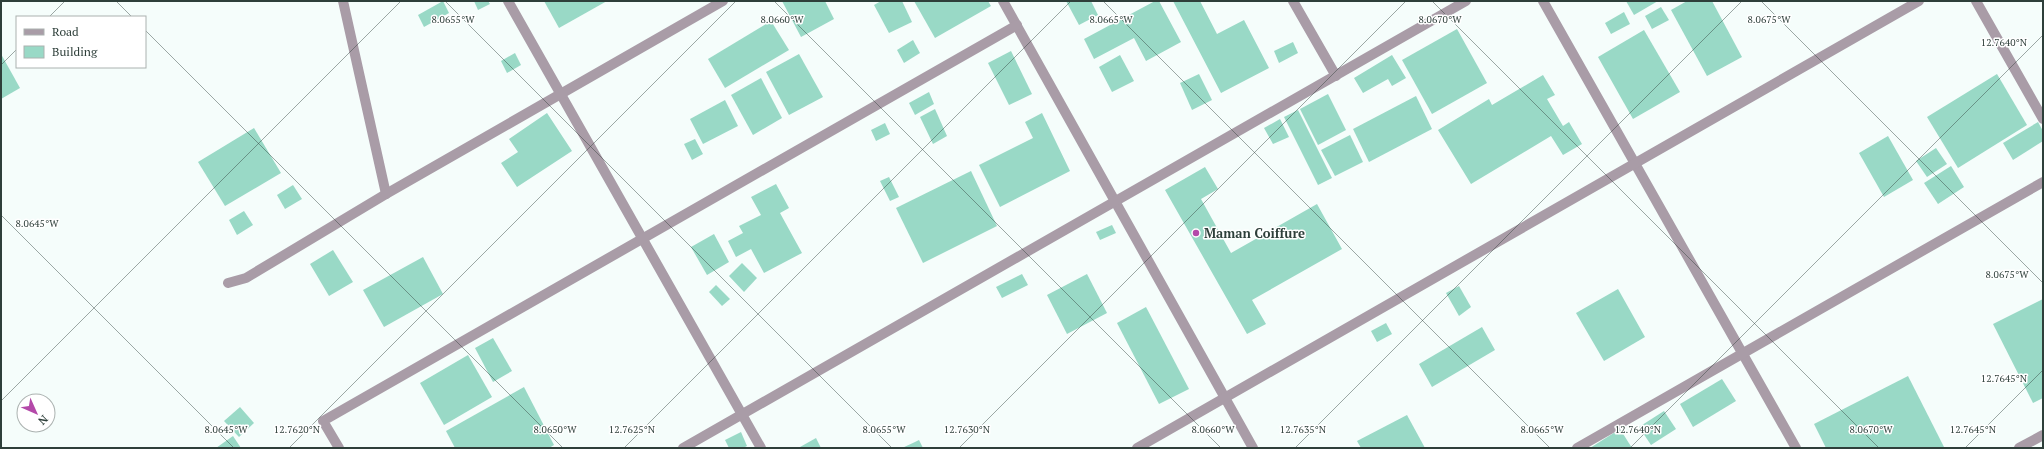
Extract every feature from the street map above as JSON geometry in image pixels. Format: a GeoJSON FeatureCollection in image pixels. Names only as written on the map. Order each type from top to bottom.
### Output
{"type":"FeatureCollection","features":[{"type":"Feature","properties":{"kind":"street"},"geometry":{"type":"LineString","coordinates":[[343,1],[386,194]]}},
{"type":"Feature","properties":{"kind":"street"},"geometry":{"type":"LineString","coordinates":[[508,1],[761,448]]}},
{"type":"Feature","properties":{"kind":"street"},"geometry":{"type":"LineString","coordinates":[[228,284],[246,278],[386,194],[723,1]]}},
{"type":"Feature","properties":{"kind":"street"},"geometry":{"type":"LineString","coordinates":[[1003,1],[1253,448]]}},
{"type":"Feature","properties":{"kind":"street"},"geometry":{"type":"LineString","coordinates":[[1293,1],[1336,76]]}},
{"type":"Feature","properties":{"kind":"street"},"geometry":{"type":"LineString","coordinates":[[684,448],[1466,1]]}},
{"type":"Feature","properties":{"kind":"street"},"geometry":{"type":"LineString","coordinates":[[1543,1],[1796,448]]}},
{"type":"Feature","properties":{"kind":"street"},"geometry":{"type":"LineString","coordinates":[[1137,448],[1919,1]]}},
{"type":"Feature","properties":{"kind":"street"},"geometry":{"type":"LineString","coordinates":[[1976,1],[2043,119]]}},
{"type":"Feature","properties":{"kind":"street"},"geometry":{"type":"LineString","coordinates":[[339,448],[323,421],[1017,25]]}},
{"type":"Feature","properties":{"kind":"street"},"geometry":{"type":"LineString","coordinates":[[1577,448],[2043,182]]}},
{"type":"Feature","properties":{"kind":"street"},"geometry":{"type":"LineString","coordinates":[[2020,448],[2043,435]]}},
{"type":"Feature","properties":{"kind":"building"},"geometry":{"type":"Polygon","coordinates":[[[443,1],[449,13],[424,27],[418,15],[443,1]]]}},
{"type":"Feature","properties":{"kind":"building"},"geometry":{"type":"Polygon","coordinates":[[[474,1],[488,1],[490,4],[478,10],[474,1]]]}},
{"type":"Feature","properties":{"kind":"building"},"geometry":{"type":"Polygon","coordinates":[[[544,1],[607,1],[559,28],[544,1]]]}},
{"type":"Feature","properties":{"kind":"building"},"geometry":{"type":"Polygon","coordinates":[[[782,1],[825,1],[834,19],[801,37],[782,1]]]}},
{"type":"Feature","properties":{"kind":"building"},"geometry":{"type":"Polygon","coordinates":[[[881,1],[902,1],[912,22],[889,33],[874,5],[881,1]]]}},
{"type":"Feature","properties":{"kind":"building"},"geometry":{"type":"Polygon","coordinates":[[[914,1],[988,1],[991,6],[935,38],[914,1]]]}},
{"type":"Feature","properties":{"kind":"building"},"geometry":{"type":"Polygon","coordinates":[[[1066,1],[1091,1],[1098,15],[1079,25],[1066,1]]]}},
{"type":"Feature","properties":{"kind":"building"},"geometry":{"type":"Polygon","coordinates":[[[1155,1],[1159,1],[1181,42],[1146,61],[1134,38],[1094,59],[1084,39],[1155,1]]]}},
{"type":"Feature","properties":{"kind":"building"},"geometry":{"type":"Polygon","coordinates":[[[1173,1],[1200,1],[1217,34],[1244,20],[1269,68],[1221,93],[1173,1]]]}},
{"type":"Feature","properties":{"kind":"building"},"geometry":{"type":"Polygon","coordinates":[[[1626,1],[1658,1],[1634,15],[1626,1]]]}},
{"type":"Feature","properties":{"kind":"building"},"geometry":{"type":"Polygon","coordinates":[[[1687,1],[1712,1],[1742,57],[1707,76],[1671,10],[1687,1]]]}},
{"type":"Feature","properties":{"kind":"building"},"geometry":{"type":"Polygon","coordinates":[[[1661,7],[1669,20],[1652,29],[1645,16],[1661,7]]]}},
{"type":"Feature","properties":{"kind":"building"},"geometry":{"type":"Polygon","coordinates":[[[1624,12],[1630,24],[1611,34],[1605,23],[1624,12]]]}},
{"type":"Feature","properties":{"kind":"building"},"geometry":{"type":"Polygon","coordinates":[[[771,21],[789,50],[725,88],[708,59],[771,21]]]}},
{"type":"Feature","properties":{"kind":"building"},"geometry":{"type":"Polygon","coordinates":[[[1457,29],[1487,83],[1432,114],[1402,60],[1457,29]]]}},
{"type":"Feature","properties":{"kind":"building"},"geometry":{"type":"Polygon","coordinates":[[[1644,30],[1680,92],[1633,119],[1598,57],[1644,30]]]}},
{"type":"Feature","properties":{"kind":"building"},"geometry":{"type":"Polygon","coordinates":[[[913,40],[920,53],[904,63],[897,50],[913,40]]]}},
{"type":"Feature","properties":{"kind":"building"},"geometry":{"type":"Polygon","coordinates":[[[1293,42],[1298,53],[1279,63],[1274,51],[1293,42]]]}},
{"type":"Feature","properties":{"kind":"building"},"geometry":{"type":"Polygon","coordinates":[[[1011,51],[1032,94],[1009,105],[988,63],[1011,51]]]}},
{"type":"Feature","properties":{"kind":"building"},"geometry":{"type":"Polygon","coordinates":[[[515,53],[521,65],[507,73],[501,61],[515,53]]]}},
{"type":"Feature","properties":{"kind":"building"},"geometry":{"type":"Polygon","coordinates":[[[1,54],[20,88],[1,99],[1,54]]]}},
{"type":"Feature","properties":{"kind":"building"},"geometry":{"type":"Polygon","coordinates":[[[799,54],[823,97],[789,115],[766,72],[799,54]]]}},
{"type":"Feature","properties":{"kind":"building"},"geometry":{"type":"Polygon","coordinates":[[[1120,55],[1134,81],[1112,92],[1099,67],[1120,55]]]}},
{"type":"Feature","properties":{"kind":"building"},"geometry":{"type":"Polygon","coordinates":[[[1392,55],[1406,78],[1392,86],[1388,79],[1363,93],[1354,78],[1392,55]]]}},
{"type":"Feature","properties":{"kind":"building"},"geometry":{"type":"Polygon","coordinates":[[[1199,74],[1212,100],[1192,110],[1180,83],[1199,74]]]}},
{"type":"Feature","properties":{"kind":"building"},"geometry":{"type":"Polygon","coordinates":[[[1997,74],[2027,125],[1958,168],[1927,117],[1997,74]]]}},
{"type":"Feature","properties":{"kind":"building"},"geometry":{"type":"Polygon","coordinates":[[[1543,75],[1555,95],[1547,99],[1563,126],[1569,122],[1582,144],[1563,155],[1551,136],[1471,184],[1438,130],[1489,99],[1492,105],[1543,75]]]}},
{"type":"Feature","properties":{"kind":"building"},"geometry":{"type":"Polygon","coordinates":[[[761,78],[782,118],[753,135],[731,95],[761,78]]]}},
{"type":"Feature","properties":{"kind":"building"},"geometry":{"type":"Polygon","coordinates":[[[929,92],[934,104],[915,115],[909,103],[929,92]]]}},
{"type":"Feature","properties":{"kind":"building"},"geometry":{"type":"Polygon","coordinates":[[[1328,94],[1346,130],[1318,145],[1300,109],[1328,94]]]}},
{"type":"Feature","properties":{"kind":"building"},"geometry":{"type":"Polygon","coordinates":[[[1416,96],[1432,129],[1369,162],[1353,129],[1416,96]]]}},
{"type":"Feature","properties":{"kind":"building"},"geometry":{"type":"Polygon","coordinates":[[[725,100],[738,126],[703,144],[690,119],[725,100]]]}},
{"type":"Feature","properties":{"kind":"building"},"geometry":{"type":"Polygon","coordinates":[[[935,109],[947,136],[933,144],[920,117],[935,109]]]}},
{"type":"Feature","properties":{"kind":"building"},"geometry":{"type":"Polygon","coordinates":[[[1298,110],[1332,178],[1318,185],[1284,117],[1298,110]]]}},
{"type":"Feature","properties":{"kind":"building"},"geometry":{"type":"Polygon","coordinates":[[[547,113],[572,151],[517,187],[501,163],[518,152],[509,139],[547,113]]]}},
{"type":"Feature","properties":{"kind":"building"},"geometry":{"type":"Polygon","coordinates":[[[1042,113],[1070,171],[1000,207],[979,165],[1033,138],[1025,122],[1042,113]]]}},
{"type":"Feature","properties":{"kind":"building"},"geometry":{"type":"Polygon","coordinates":[[[1280,119],[1289,137],[1273,144],[1264,128],[1280,119]]]}},
{"type":"Feature","properties":{"kind":"building"},"geometry":{"type":"Polygon","coordinates":[[[2038,122],[2043,131],[2043,141],[2013,160],[2003,143],[2038,122]]]}},
{"type":"Feature","properties":{"kind":"building"},"geometry":{"type":"Polygon","coordinates":[[[885,123],[890,134],[876,141],[871,130],[885,123]]]}},
{"type":"Feature","properties":{"kind":"building"},"geometry":{"type":"Polygon","coordinates":[[[254,128],[281,173],[225,206],[198,162],[254,128]]]}},
{"type":"Feature","properties":{"kind":"building"},"geometry":{"type":"Polygon","coordinates":[[[1350,135],[1363,162],[1335,176],[1321,150],[1350,135]]]}},
{"type":"Feature","properties":{"kind":"building"},"geometry":{"type":"Polygon","coordinates":[[[1888,136],[1913,180],[1884,197],[1859,153],[1888,136]]]}},
{"type":"Feature","properties":{"kind":"building"},"geometry":{"type":"Polygon","coordinates":[[[695,139],[703,154],[692,160],[684,144],[695,139]]]}},
{"type":"Feature","properties":{"kind":"building"},"geometry":{"type":"Polygon","coordinates":[[[1936,148],[1947,164],[1927,177],[1916,161],[1936,148]]]}},
{"type":"Feature","properties":{"kind":"building"},"geometry":{"type":"Polygon","coordinates":[[[1951,166],[1964,187],[1938,204],[1924,183],[1951,166]]]}},
{"type":"Feature","properties":{"kind":"building"},"geometry":{"type":"Polygon","coordinates":[[[1205,167],[1218,189],[1201,199],[1231,253],[1317,204],[1342,249],[1252,300],[1266,324],[1247,334],[1165,190],[1205,167]]]}},
{"type":"Feature","properties":{"kind":"building"},"geometry":{"type":"Polygon","coordinates":[[[971,171],[997,226],[923,263],[896,208],[971,171]]]}},
{"type":"Feature","properties":{"kind":"building"},"geometry":{"type":"Polygon","coordinates":[[[889,177],[899,197],[890,201],[880,181],[889,177]]]}},
{"type":"Feature","properties":{"kind":"building"},"geometry":{"type":"Polygon","coordinates":[[[776,184],[789,208],[780,213],[802,253],[764,273],[751,249],[736,257],[728,241],[743,233],[739,226],[761,215],[751,197],[776,184]]]}},
{"type":"Feature","properties":{"kind":"building"},"geometry":{"type":"Polygon","coordinates":[[[293,185],[302,199],[285,209],[277,195],[293,185]]]}},
{"type":"Feature","properties":{"kind":"building"},"geometry":{"type":"Polygon","coordinates":[[[244,211],[253,225],[237,235],[229,220],[244,211]]]}},
{"type":"Feature","properties":{"kind":"building"},"geometry":{"type":"Polygon","coordinates":[[[1112,225],[1116,233],[1100,240],[1096,232],[1112,225]]]}},
{"type":"Feature","properties":{"kind":"building"},"geometry":{"type":"Polygon","coordinates":[[[714,234],[729,262],[707,275],[691,247],[714,234]]]}},
{"type":"Feature","properties":{"kind":"building"},"geometry":{"type":"Polygon","coordinates":[[[333,250],[353,282],[329,296],[310,264],[333,250]]]}},
{"type":"Feature","properties":{"kind":"building"},"geometry":{"type":"Polygon","coordinates":[[[423,257],[443,294],[384,327],[363,290],[423,257]]]}},
{"type":"Feature","properties":{"kind":"building"},"geometry":{"type":"Polygon","coordinates":[[[742,263],[757,278],[744,292],[729,276],[742,263]]]}},
{"type":"Feature","properties":{"kind":"building"},"geometry":{"type":"Polygon","coordinates":[[[1022,274],[1028,285],[1002,298],[996,287],[1022,274]]]}},
{"type":"Feature","properties":{"kind":"building"},"geometry":{"type":"Polygon","coordinates":[[[1087,274],[1107,313],[1067,334],[1047,295],[1087,274]]]}},
{"type":"Feature","properties":{"kind":"building"},"geometry":{"type":"Polygon","coordinates":[[[716,285],[730,299],[722,306],[709,292],[716,285]]]}},
{"type":"Feature","properties":{"kind":"building"},"geometry":{"type":"Polygon","coordinates":[[[1459,286],[1471,307],[1459,316],[1446,293],[1459,286]]]}},
{"type":"Feature","properties":{"kind":"building"},"geometry":{"type":"Polygon","coordinates":[[[1618,289],[1645,337],[1604,361],[1576,313],[1618,289]]]}},
{"type":"Feature","properties":{"kind":"building"},"geometry":{"type":"Polygon","coordinates":[[[2043,299],[2043,398],[2033,403],[1993,324],[2043,299]]]}},
{"type":"Feature","properties":{"kind":"building"},"geometry":{"type":"Polygon","coordinates":[[[1146,307],[1189,389],[1159,404],[1117,323],[1146,307]]]}},
{"type":"Feature","properties":{"kind":"building"},"geometry":{"type":"Polygon","coordinates":[[[1386,323],[1392,334],[1377,342],[1371,331],[1386,323]]]}},
{"type":"Feature","properties":{"kind":"building"},"geometry":{"type":"Polygon","coordinates":[[[1482,327],[1495,350],[1432,387],[1419,364],[1482,327]]]}},
{"type":"Feature","properties":{"kind":"building"},"geometry":{"type":"Polygon","coordinates":[[[493,338],[512,371],[493,382],[475,348],[493,338]]]}},
{"type":"Feature","properties":{"kind":"building"},"geometry":{"type":"Polygon","coordinates":[[[468,355],[492,397],[444,425],[420,383],[468,355]]]}},
{"type":"Feature","properties":{"kind":"building"},"geometry":{"type":"Polygon","coordinates":[[[1908,376],[1944,447],[1826,448],[1814,424],[1908,376]]]}},
{"type":"Feature","properties":{"kind":"building"},"geometry":{"type":"Polygon","coordinates":[[[1722,379],[1736,401],[1693,427],[1680,404],[1722,379]]]}},
{"type":"Feature","properties":{"kind":"building"},"geometry":{"type":"Polygon","coordinates":[[[524,387],[554,445],[549,448],[455,448],[446,431],[524,387]]]}},
{"type":"Feature","properties":{"kind":"building"},"geometry":{"type":"Polygon","coordinates":[[[240,407],[254,423],[239,437],[224,421],[240,407]]]}},
{"type":"Feature","properties":{"kind":"building"},"geometry":{"type":"Polygon","coordinates":[[[1664,411],[1676,429],[1651,445],[1639,427],[1664,411]]]}},
{"type":"Feature","properties":{"kind":"building"},"geometry":{"type":"Polygon","coordinates":[[[1407,415],[1425,448],[1361,448],[1357,441],[1407,415]]]}},
{"type":"Feature","properties":{"kind":"building"},"geometry":{"type":"Polygon","coordinates":[[[1620,429],[1632,448],[1590,448],[1620,429]]]}},
{"type":"Feature","properties":{"kind":"building"},"geometry":{"type":"Polygon","coordinates":[[[741,432],[747,446],[743,448],[729,448],[725,440],[741,432]]]}},
{"type":"Feature","properties":{"kind":"building"},"geometry":{"type":"Polygon","coordinates":[[[233,436],[241,448],[216,448],[233,436]]]}},
{"type":"Feature","properties":{"kind":"building"},"geometry":{"type":"Polygon","coordinates":[[[816,438],[821,448],[800,447],[816,438]]]}},
{"type":"Feature","properties":{"kind":"building"},"geometry":{"type":"Polygon","coordinates":[[[919,440],[923,448],[902,448],[915,442],[919,440]]]}},
{"type":"Feature","properties":{"kind":"place","name":"Maman Coiffure"},"geometry":{"type":"Point","coordinates":[1196,233]}}]}
